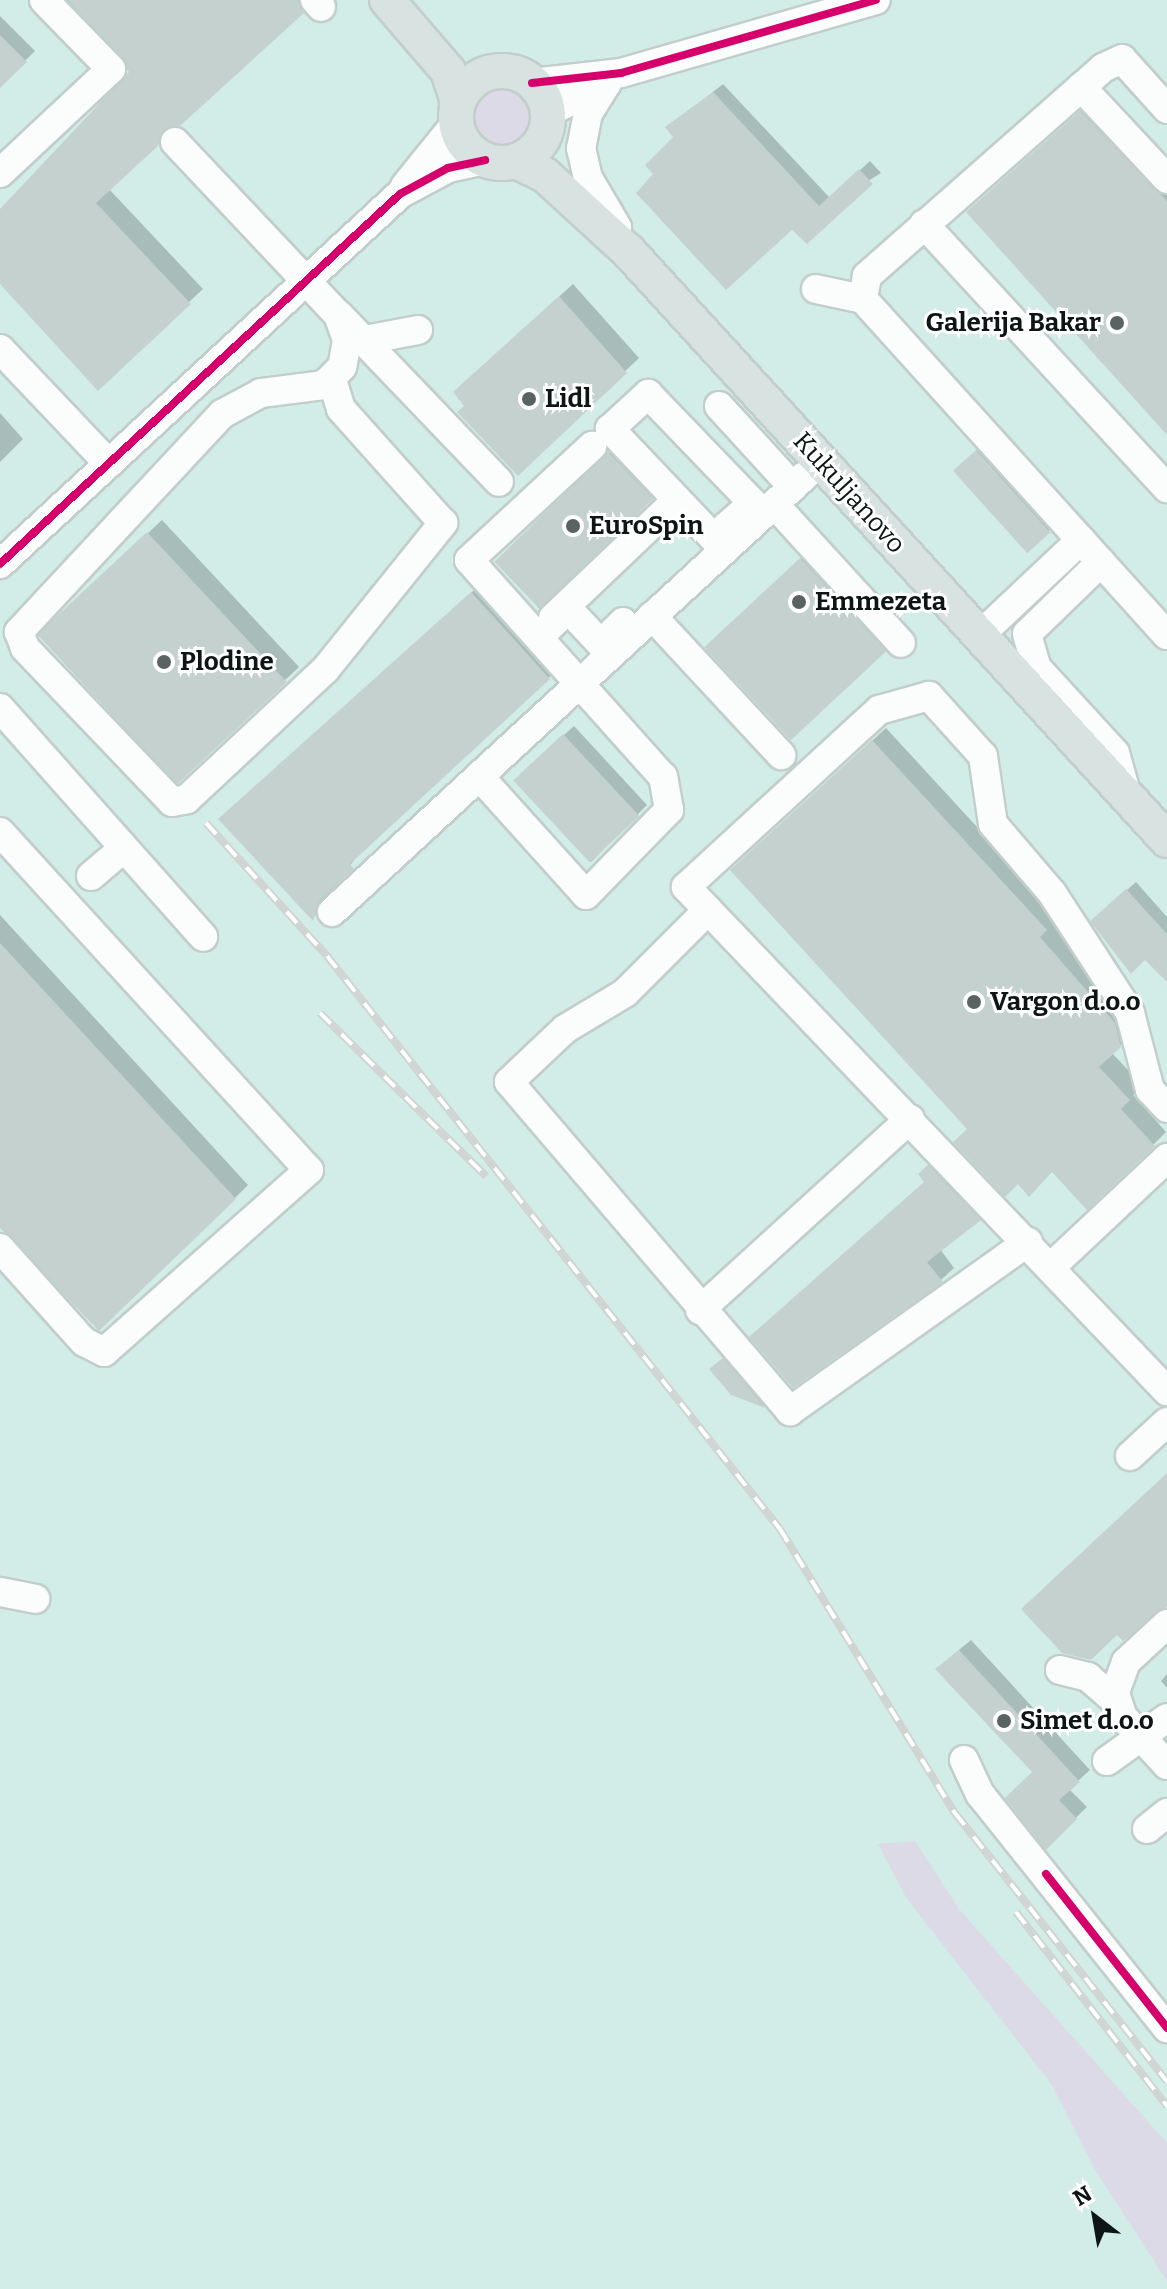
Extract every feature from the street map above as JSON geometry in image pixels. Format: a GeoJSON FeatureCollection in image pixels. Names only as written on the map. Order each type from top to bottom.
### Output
{"type":"FeatureCollection","features":[{"type":"Feature","properties":{"kind":"main road","name":"Kukuljanovo"},"geometry":{"type":"LineString","coordinates":[[387,0],[448,71],[461,140],[500,161],[545,175],[623,239],[1167,840]]}},
{"type":"Feature","properties":{"kind":"main road"},"geometry":{"type":"LineString","coordinates":[[408,0],[488,73],[541,111],[500,161]]}},
{"type":"Feature","properties":{"kind":"main road"},"geometry":{"type":"LineString","coordinates":[[457,112],[488,73]]}},
{"type":"Feature","properties":{"kind":"main road","name":"Kukuljanovo"},"geometry":{"type":"LineString","coordinates":[[541,111],[623,239]]}},
{"type":"Feature","properties":{"kind":"street"},"geometry":{"type":"LineString","coordinates":[[0,173],[111,69],[44,0]]}},
{"type":"Feature","properties":{"kind":"street"},"geometry":{"type":"LineString","coordinates":[[541,111],[614,78],[876,0]]}},
{"type":"Feature","properties":{"kind":"street"},"geometry":{"type":"LineString","coordinates":[[863,299],[867,276],[1081,87],[1122,59],[1167,109]]}},
{"type":"Feature","properties":{"kind":"street"},"geometry":{"type":"LineString","coordinates":[[614,78],[588,113],[581,148],[588,178],[623,239]]}},
{"type":"Feature","properties":{"kind":"street"},"geometry":{"type":"LineString","coordinates":[[1081,87],[1167,179]]}},
{"type":"Feature","properties":{"kind":"street"},"geometry":{"type":"LineString","coordinates":[[0,564],[400,194],[457,112]]}},
{"type":"Feature","properties":{"kind":"street"},"geometry":{"type":"LineString","coordinates":[[175,142],[499,482]]}},
{"type":"Feature","properties":{"kind":"street"},"geometry":{"type":"LineString","coordinates":[[400,194],[448,168],[500,161]]}},
{"type":"Feature","properties":{"kind":"street"},"geometry":{"type":"LineString","coordinates":[[924,224],[1167,488]]}},
{"type":"Feature","properties":{"kind":"street"},"geometry":{"type":"LineString","coordinates":[[816,289],[863,299],[1167,635]]}},
{"type":"Feature","properties":{"kind":"street"},"geometry":{"type":"LineString","coordinates":[[332,380],[341,409],[443,523],[325,670],[187,799],[172,802],[25,648],[19,632],[222,414],[261,393],[310,390],[332,380],[346,350],[338,315]]}},
{"type":"Feature","properties":{"kind":"street"},"geometry":{"type":"LineString","coordinates":[[365,340],[418,330]]}},
{"type":"Feature","properties":{"kind":"street"},"geometry":{"type":"LineString","coordinates":[[5,364],[109,464]]}},
{"type":"Feature","properties":{"kind":"street"},"geometry":{"type":"LineString","coordinates":[[332,912],[652,616],[719,544],[753,503],[648,394],[610,429],[719,544]]}},
{"type":"Feature","properties":{"kind":"street"},"geometry":{"type":"LineString","coordinates":[[719,406],[784,496],[901,643]]}},
{"type":"Feature","properties":{"kind":"street"},"geometry":{"type":"LineString","coordinates":[[479,776],[586,895],[662,823],[671,797],[663,777],[581,681],[469,560],[592,446]]}},
{"type":"Feature","properties":{"kind":"street"},"geometry":{"type":"LineString","coordinates":[[538,634],[568,609],[601,644],[719,544],[784,496],[821,461]]}},
{"type":"Feature","properties":{"kind":"street"},"geometry":{"type":"LineString","coordinates":[[538,634],[677,500]]}},
{"type":"Feature","properties":{"kind":"street"},"geometry":{"type":"LineString","coordinates":[[981,638],[1088,547]]}},
{"type":"Feature","properties":{"kind":"street"},"geometry":{"type":"LineString","coordinates":[[1088,547],[1027,634],[1037,668],[1115,753],[1128,797]]}},
{"type":"Feature","properties":{"kind":"street"},"geometry":{"type":"LineString","coordinates":[[652,616],[781,755]]}},
{"type":"Feature","properties":{"kind":"street"},"geometry":{"type":"LineString","coordinates":[[1167,1108],[1150,1090],[1142,1043],[1117,990],[1052,893],[993,824],[983,756],[929,696],[879,710],[686,887],[1052,1266],[1167,1391]]}},
{"type":"Feature","properties":{"kind":"street"},"geometry":{"type":"LineString","coordinates":[[0,708],[203,937]]}},
{"type":"Feature","properties":{"kind":"street"},"geometry":{"type":"LineString","coordinates":[[0,832],[309,1170],[104,1352],[84,1342],[0,1248]]}},
{"type":"Feature","properties":{"kind":"street"},"geometry":{"type":"LineString","coordinates":[[91,876],[124,848]]}},
{"type":"Feature","properties":{"kind":"street"},"geometry":{"type":"LineString","coordinates":[[708,910],[625,993],[565,1029],[509,1082],[700,1310],[790,1411],[1028,1242]]}},
{"type":"Feature","properties":{"kind":"street"},"geometry":{"type":"LineString","coordinates":[[700,1310],[910,1119]]}},
{"type":"Feature","properties":{"kind":"street"},"geometry":{"type":"LineString","coordinates":[[1052,1266],[1167,1158]]}},
{"type":"Feature","properties":{"kind":"street"},"geometry":{"type":"LineString","coordinates":[[1130,1456],[1167,1422]]}},
{"type":"Feature","properties":{"kind":"street"},"geometry":{"type":"LineString","coordinates":[[0,1592],[35,1599]]}},
{"type":"Feature","properties":{"kind":"street"},"geometry":{"type":"LineString","coordinates":[[1116,1701],[1119,1672],[1167,1624]]}},
{"type":"Feature","properties":{"kind":"street"},"geometry":{"type":"LineString","coordinates":[[1060,1670],[1088,1677],[1116,1701],[1142,1738],[1167,1765]]}},
{"type":"Feature","properties":{"kind":"street"},"geometry":{"type":"LineString","coordinates":[[1107,1761],[1167,1718]]}},
{"type":"Feature","properties":{"kind":"street"},"geometry":{"type":"LineString","coordinates":[[964,1760],[980,1794],[1167,2028]]}},
{"type":"Feature","properties":{"kind":"shaded area"},"geometry":{"type":"Polygon","coordinates":[[[0,0],[1167,0],[1167,2289],[0,2289],[0,0]]]}},
{"type":"Feature","properties":{"kind":"shaded area"},"geometry":{"type":"Polygon","coordinates":[[[501,89],[522,97],[530,118],[522,139],[501,147],[480,139],[472,118],[480,97],[501,89]]]}},
{"type":"Feature","properties":{"kind":"shaded area"},"geometry":{"type":"Polygon","coordinates":[[[915,1841],[959,1909],[1167,2143],[1167,2281],[1095,2170],[1052,2085],[907,1899],[878,1844],[915,1841]]]}},
{"type":"Feature","properties":{"kind":"building"},"geometry":{"type":"Polygon","coordinates":[[[68,0],[298,0],[304,13],[180,126],[164,129],[158,146],[96,203],[191,304],[98,391],[0,284],[0,209],[129,72],[68,0]]]}},
{"type":"Feature","properties":{"kind":"building"},"geometry":{"type":"Polygon","coordinates":[[[0,35],[27,62],[0,88],[0,35]]]}},
{"type":"Feature","properties":{"kind":"building"},"geometry":{"type":"Polygon","coordinates":[[[713,92],[819,206],[859,169],[873,184],[807,244],[792,230],[726,290],[636,193],[653,174],[645,165],[673,137],[665,127],[713,92]]]}},
{"type":"Feature","properties":{"kind":"building","name":"Galerija Bakar"},"geometry":{"type":"Polygon","coordinates":[[[1080,111],[1167,201],[1167,435],[966,212],[1080,111]]]}},
{"type":"Feature","properties":{"kind":"building","name":"Lidl"},"geometry":{"type":"Polygon","coordinates":[[[559,296],[627,373],[518,476],[457,412],[464,406],[453,392],[559,296]]]}},
{"type":"Feature","properties":{"kind":"building"},"geometry":{"type":"Polygon","coordinates":[[[976,450],[1050,532],[1027,553],[953,471],[976,450]]]}},
{"type":"Feature","properties":{"kind":"building","name":"EuroSpin"},"geometry":{"type":"Polygon","coordinates":[[[608,452],[653,499],[539,609],[494,562],[608,452]]]}},
{"type":"Feature","properties":{"kind":"building","name":"Plodine"},"geometry":{"type":"Polygon","coordinates":[[[147,532],[287,682],[177,784],[37,634],[147,532]]]}},
{"type":"Feature","properties":{"kind":"building","name":"Emmezeta"},"geometry":{"type":"Polygon","coordinates":[[[800,558],[887,651],[791,740],[704,647],[800,558]]]}},
{"type":"Feature","properties":{"kind":"building"},"geometry":{"type":"Polygon","coordinates":[[[471,592],[550,679],[350,864],[354,869],[320,900],[313,921],[218,819],[471,592]]]}},
{"type":"Feature","properties":{"kind":"building"},"geometry":{"type":"Polygon","coordinates":[[[563,734],[639,816],[590,862],[513,780],[563,734]]]}},
{"type":"Feature","properties":{"kind":"building","name":"Vargon d.o.o"},"geometry":{"type":"Polygon","coordinates":[[[872,740],[1047,930],[1040,937],[1115,1023],[1121,1047],[1099,1067],[1130,1100],[1121,1109],[1155,1146],[1087,1210],[1052,1172],[1029,1197],[1018,1184],[1005,1197],[953,1142],[967,1129],[730,870],[872,740]]]}},
{"type":"Feature","properties":{"kind":"building"},"geometry":{"type":"Polygon","coordinates":[[[1126,889],[1167,934],[1167,982],[1145,960],[1131,974],[1090,921],[1126,889]]]}},
{"type":"Feature","properties":{"kind":"building"},"geometry":{"type":"Polygon","coordinates":[[[0,943],[236,1199],[99,1331],[0,1228],[0,943]]]}},
{"type":"Feature","properties":{"kind":"building"},"geometry":{"type":"Polygon","coordinates":[[[928,1165],[981,1220],[927,1262],[943,1282],[793,1388],[749,1337],[924,1182],[918,1174],[928,1165]]]}},
{"type":"Feature","properties":{"kind":"building"},"geometry":{"type":"Polygon","coordinates":[[[723,1358],[765,1408],[731,1395],[709,1369],[723,1358]]]}},
{"type":"Feature","properties":{"kind":"building"},"geometry":{"type":"Polygon","coordinates":[[[1167,1473],[1167,1607],[1123,1641],[1117,1635],[1091,1660],[1062,1653],[1021,1609],[1167,1473]]]}},
{"type":"Feature","properties":{"kind":"building","name":"Simet d.o.o"},"geometry":{"type":"Polygon","coordinates":[[[959,1650],[1080,1782],[1059,1800],[1077,1819],[1046,1850],[1005,1798],[1032,1772],[935,1669],[959,1650]]]}},
{"type":"Feature","properties":{"kind":"railway"},"geometry":{"type":"LineString","coordinates":[[206,823],[327,956],[780,1529],[955,1813],[1167,2081]]}},
{"type":"Feature","properties":{"kind":"railway"},"geometry":{"type":"LineString","coordinates":[[320,1013],[486,1176]]}},
{"type":"Feature","properties":{"kind":"railway"},"geometry":{"type":"LineString","coordinates":[[1016,1912],[1167,2106]]}},
{"type":"Feature","properties":{"kind":"cycle path"},"geometry":{"type":"LineString","coordinates":[[532,83],[621,73],[876,0]]}},
{"type":"Feature","properties":{"kind":"cycle path"},"geometry":{"type":"LineString","coordinates":[[0,564],[400,194],[448,168],[485,160]]}},
{"type":"Feature","properties":{"kind":"cycle path"},"geometry":{"type":"LineString","coordinates":[[1046,1874],[1167,2028]]}},
{"type":"Feature","properties":{"kind":"place","name":"Galerija Bakar"},"geometry":{"type":"Point","coordinates":[1117,323]}},
{"type":"Feature","properties":{"kind":"place","name":"Lidl"},"geometry":{"type":"Point","coordinates":[529,399]}},
{"type":"Feature","properties":{"kind":"place","name":"EuroSpin"},"geometry":{"type":"Point","coordinates":[573,526]}},
{"type":"Feature","properties":{"kind":"place","name":"Emmezeta"},"geometry":{"type":"Point","coordinates":[799,602]}},
{"type":"Feature","properties":{"kind":"place","name":"Plodine"},"geometry":{"type":"Point","coordinates":[164,662]}},
{"type":"Feature","properties":{"kind":"place","name":"Vargon d.o.o"},"geometry":{"type":"Point","coordinates":[974,1002]}},
{"type":"Feature","properties":{"kind":"place","name":"Simet d.o.o"},"geometry":{"type":"Point","coordinates":[1004,1721]}}]}
